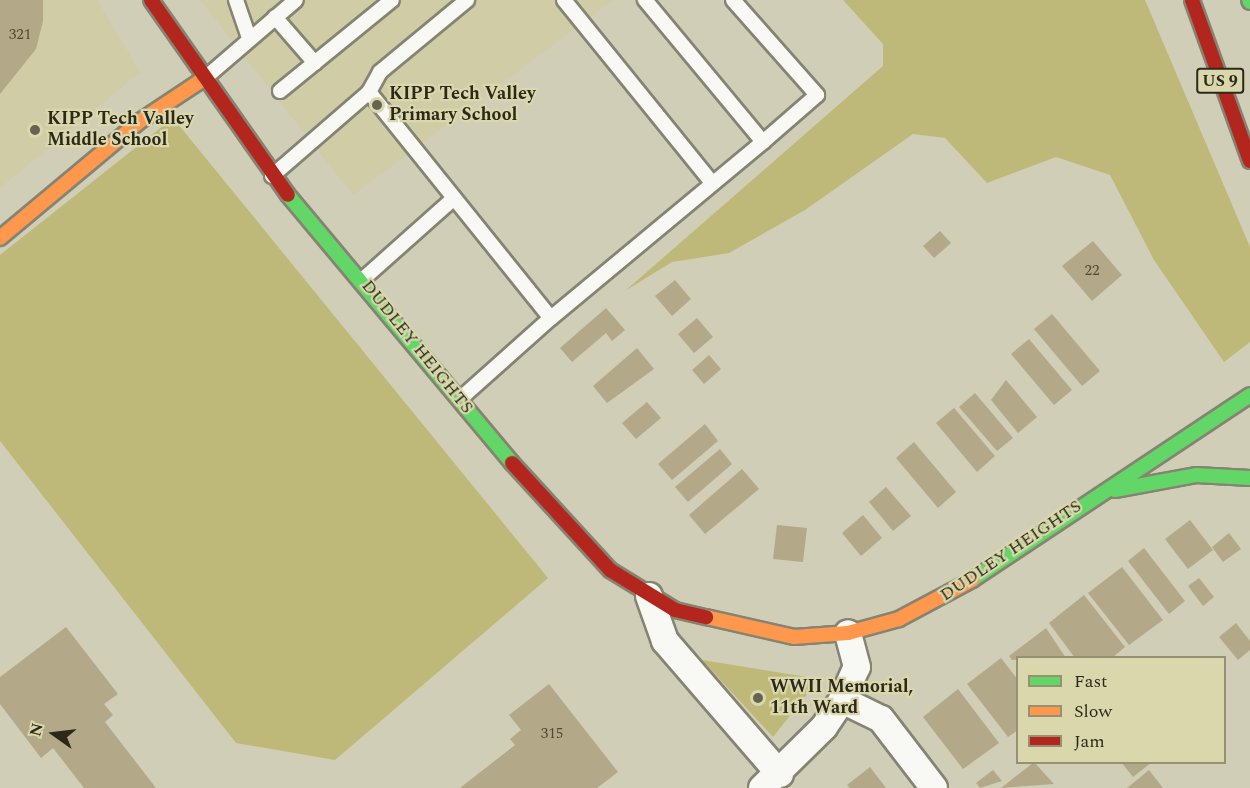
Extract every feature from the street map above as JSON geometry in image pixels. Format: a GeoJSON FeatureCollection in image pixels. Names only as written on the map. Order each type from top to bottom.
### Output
{"type":"FeatureCollection","features":[{"type":"Feature","properties":{"kind":"main road","name":"DUDLEY HEIGHTS"},"geometry":{"type":"LineString","coordinates":[[151,0],[202,80],[272,176],[362,280],[552,511],[610,570],[675,610],[751,630],[794,637],[848,633],[899,619],[949,595],[1095,494],[1250,395]]}},
{"type":"Feature","properties":{"kind":"main road","name":"US 9"},"geometry":{"type":"LineString","coordinates":[[1192,0],[1250,161]]}},
{"type":"Feature","properties":{"kind":"main road"},"geometry":{"type":"LineString","coordinates":[[0,238],[140,121],[202,80]]}},
{"type":"Feature","properties":{"kind":"main road"},"geometry":{"type":"LineString","coordinates":[[1095,494],[1196,475],[1250,478]]}},
{"type":"Feature","properties":{"kind":"street"},"geometry":{"type":"LineString","coordinates":[[649,596],[665,641],[771,781],[842,700],[857,667],[848,633]]}},
{"type":"Feature","properties":{"kind":"street"},"geometry":{"type":"LineString","coordinates":[[842,700],[881,718],[934,788]]}},
{"type":"Feature","properties":{"kind":"lane"},"geometry":{"type":"LineString","coordinates":[[236,0],[249,38]]}},
{"type":"Feature","properties":{"kind":"lane"},"geometry":{"type":"LineString","coordinates":[[202,80],[296,0]]}},
{"type":"Feature","properties":{"kind":"lane"},"geometry":{"type":"LineString","coordinates":[[280,91],[392,0]]}},
{"type":"Feature","properties":{"kind":"lane"},"geometry":{"type":"LineString","coordinates":[[272,176],[369,93],[380,72],[467,0]]}},
{"type":"Feature","properties":{"kind":"lane"},"geometry":{"type":"LineString","coordinates":[[564,0],[712,183]]}},
{"type":"Feature","properties":{"kind":"lane"},"geometry":{"type":"LineString","coordinates":[[645,0],[763,142]]}},
{"type":"Feature","properties":{"kind":"lane"},"geometry":{"type":"LineString","coordinates":[[460,399],[551,318],[763,142],[816,95],[733,0]]}},
{"type":"Feature","properties":{"kind":"lane"},"geometry":{"type":"LineString","coordinates":[[275,17],[315,63]]}},
{"type":"Feature","properties":{"kind":"lane"},"geometry":{"type":"LineString","coordinates":[[369,93],[551,318]]}},
{"type":"Feature","properties":{"kind":"lane"},"geometry":{"type":"LineString","coordinates":[[362,280],[454,198]]}},
{"type":"Feature","properties":{"kind":"shaded area","name":"KIPP Tech Valley Middle School"},"geometry":{"type":"Polygon","coordinates":[[[0,0],[97,0],[140,72],[0,188],[0,0]]]}},
{"type":"Feature","properties":{"kind":"shaded area","name":"KIPP Tech Valley Primary School"},"geometry":{"type":"Polygon","coordinates":[[[200,0],[613,0],[353,195],[200,0]]]}},
{"type":"Feature","properties":{"kind":"shaded area"},"geometry":{"type":"Polygon","coordinates":[[[843,0],[1145,0],[1250,247],[1250,342],[1224,362],[1154,260],[1110,175],[1056,157],[987,183],[945,138],[913,134],[805,210],[729,253],[672,262],[625,291],[883,66],[883,44],[843,0]]]}},
{"type":"Feature","properties":{"kind":"shaded area"},"geometry":{"type":"Polygon","coordinates":[[[173,118],[548,578],[335,760],[236,743],[0,441],[0,255],[173,118]]]}},
{"type":"Feature","properties":{"kind":"shaded area"},"geometry":{"type":"Polygon","coordinates":[[[702,660],[819,679],[773,737],[702,660]]]}},
{"type":"Feature","properties":{"kind":"building","name":"KIPP Tech Valley Middle School"},"geometry":{"type":"Polygon","coordinates":[[[0,0],[43,0],[43,21],[36,49],[0,94],[0,0]]]}},
{"type":"Feature","properties":{"kind":"building"},"geometry":{"type":"Polygon","coordinates":[[[940,231],[951,243],[934,258],[923,246],[940,231]]]}},
{"type":"Feature","properties":{"kind":"building"},"geometry":{"type":"Polygon","coordinates":[[[1093,241],[1122,275],[1092,301],[1062,266],[1093,241]]]}},
{"type":"Feature","properties":{"kind":"building"},"geometry":{"type":"Polygon","coordinates":[[[675,280],[691,299],[672,316],[655,296],[675,280]]]}},
{"type":"Feature","properties":{"kind":"building"},"geometry":{"type":"Polygon","coordinates":[[[606,308],[625,330],[612,341],[606,333],[572,362],[560,348],[606,308]]]}},
{"type":"Feature","properties":{"kind":"building"},"geometry":{"type":"Polygon","coordinates":[[[1052,314],[1100,371],[1082,386],[1034,329],[1052,314]]]}},
{"type":"Feature","properties":{"kind":"building"},"geometry":{"type":"Polygon","coordinates":[[[697,318],[713,337],[694,353],[678,334],[697,318]]]}},
{"type":"Feature","properties":{"kind":"building"},"geometry":{"type":"Polygon","coordinates":[[[1029,339],[1072,390],[1054,405],[1011,354],[1029,339]]]}},
{"type":"Feature","properties":{"kind":"building"},"geometry":{"type":"Polygon","coordinates":[[[637,348],[654,369],[607,403],[593,386],[637,348]]]}},
{"type":"Feature","properties":{"kind":"building"},"geometry":{"type":"Polygon","coordinates":[[[709,355],[721,369],[704,384],[692,370],[709,355]]]}},
{"type":"Feature","properties":{"kind":"building"},"geometry":{"type":"Polygon","coordinates":[[[1006,380],[1037,417],[1018,433],[991,400],[1006,380]]]}},
{"type":"Feature","properties":{"kind":"building"},"geometry":{"type":"Polygon","coordinates":[[[975,393],[1013,438],[997,451],[959,407],[975,393]]]}},
{"type":"Feature","properties":{"kind":"building"},"geometry":{"type":"Polygon","coordinates":[[[647,402],[661,418],[636,439],[622,423],[647,402]]]}},
{"type":"Feature","properties":{"kind":"building"},"geometry":{"type":"Polygon","coordinates":[[[954,408],[995,456],[977,472],[936,423],[954,408]]]}},
{"type":"Feature","properties":{"kind":"building"},"geometry":{"type":"Polygon","coordinates":[[[705,424],[718,441],[672,480],[658,464],[705,424]]]}},
{"type":"Feature","properties":{"kind":"building"},"geometry":{"type":"Polygon","coordinates":[[[914,442],[956,492],[938,508],[896,458],[914,442]]]}},
{"type":"Feature","properties":{"kind":"building"},"geometry":{"type":"Polygon","coordinates":[[[720,449],[732,464],[688,502],[675,487],[720,449]]]}},
{"type":"Feature","properties":{"kind":"building"},"geometry":{"type":"Polygon","coordinates":[[[742,469],[759,489],[705,534],[689,515],[742,469]]]}},
{"type":"Feature","properties":{"kind":"building"},"geometry":{"type":"Polygon","coordinates":[[[886,487],[911,516],[893,531],[869,502],[886,487]]]}},
{"type":"Feature","properties":{"kind":"building"},"geometry":{"type":"Polygon","coordinates":[[[863,515],[882,538],[861,556],[842,533],[863,515]]]}},
{"type":"Feature","properties":{"kind":"building"},"geometry":{"type":"Polygon","coordinates":[[[1190,520],[1213,550],[1188,569],[1165,539],[1190,520]]]}},
{"type":"Feature","properties":{"kind":"building"},"geometry":{"type":"Polygon","coordinates":[[[777,525],[807,528],[803,562],[773,559],[777,525]]]}},
{"type":"Feature","properties":{"kind":"building"},"geometry":{"type":"Polygon","coordinates":[[[1229,533],[1241,549],[1223,562],[1212,547],[1229,533]]]}},
{"type":"Feature","properties":{"kind":"building"},"geometry":{"type":"Polygon","coordinates":[[[1144,548],[1185,601],[1169,614],[1128,561],[1144,548]]]}},
{"type":"Feature","properties":{"kind":"building"},"geometry":{"type":"Polygon","coordinates":[[[1122,567],[1163,620],[1129,645],[1088,593],[1122,567]]]}},
{"type":"Feature","properties":{"kind":"building"},"geometry":{"type":"Polygon","coordinates":[[[1199,578],[1214,597],[1203,606],[1188,586],[1199,578]]]}},
{"type":"Feature","properties":{"kind":"building"},"geometry":{"type":"Polygon","coordinates":[[[1084,595],[1125,647],[1114,656],[1074,656],[1049,623],[1084,595]]]}},
{"type":"Feature","properties":{"kind":"building"},"geometry":{"type":"Polygon","coordinates":[[[1236,623],[1250,641],[1250,650],[1238,660],[1219,637],[1236,623]]]}},
{"type":"Feature","properties":{"kind":"building"},"geometry":{"type":"Polygon","coordinates":[[[66,627],[118,694],[104,704],[113,715],[105,722],[156,788],[84,788],[53,748],[41,758],[0,704],[0,677],[66,627]]]}},
{"type":"Feature","properties":{"kind":"building"},"geometry":{"type":"Polygon","coordinates":[[[1046,628],[1065,656],[1016,656],[1016,660],[1012,660],[1009,656],[1046,628]]]}},
{"type":"Feature","properties":{"kind":"building"},"geometry":{"type":"Polygon","coordinates":[[[1001,658],[1016,677],[1016,731],[1008,737],[967,684],[1001,658]]]}},
{"type":"Feature","properties":{"kind":"building"},"geometry":{"type":"Polygon","coordinates":[[[549,684],[618,772],[597,788],[460,788],[515,745],[510,739],[521,730],[509,715],[549,684]]]}},
{"type":"Feature","properties":{"kind":"building"},"geometry":{"type":"Polygon","coordinates":[[[958,689],[999,743],[963,769],[923,717],[958,689]]]}},
{"type":"Feature","properties":{"kind":"building"},"geometry":{"type":"Polygon","coordinates":[[[1031,764],[1036,764],[1054,784],[1001,788],[1031,764]]]}},
{"type":"Feature","properties":{"kind":"building"},"geometry":{"type":"Polygon","coordinates":[[[1123,764],[1149,764],[1133,777],[1123,764]]]}},
{"type":"Feature","properties":{"kind":"building"},"geometry":{"type":"Polygon","coordinates":[[[870,767],[886,788],[850,788],[847,785],[870,767]]]}},
{"type":"Feature","properties":{"kind":"building"},"geometry":{"type":"Polygon","coordinates":[[[993,770],[1002,781],[980,788],[976,783],[993,770]]]}},
{"type":"Feature","properties":{"kind":"building"},"geometry":{"type":"Polygon","coordinates":[[[1149,770],[1163,788],[1127,788],[1149,770]]]}},
{"type":"Feature","properties":{"kind":"traffic: fast"},"geometry":{"type":"LineString","coordinates":[[288,195],[512,463]]}},
{"type":"Feature","properties":{"kind":"traffic: fast"},"geometry":{"type":"LineString","coordinates":[[972,580],[1250,395]]}},
{"type":"Feature","properties":{"kind":"traffic: fast"},"geometry":{"type":"LineString","coordinates":[[1115,490],[1196,475],[1250,478]]}},
{"type":"Feature","properties":{"kind":"traffic: slow"},"geometry":{"type":"LineString","coordinates":[[0,238],[140,121],[202,80]]}},
{"type":"Feature","properties":{"kind":"traffic: slow"},"geometry":{"type":"LineString","coordinates":[[706,617],[794,637],[848,633],[899,619],[972,580]]}},
{"type":"Feature","properties":{"kind":"traffic: jam"},"geometry":{"type":"LineString","coordinates":[[151,0],[288,195]]}},
{"type":"Feature","properties":{"kind":"traffic: jam"},"geometry":{"type":"LineString","coordinates":[[1192,0],[1250,161]]}},
{"type":"Feature","properties":{"kind":"traffic: jam"},"geometry":{"type":"LineString","coordinates":[[512,463],[610,570],[675,610],[706,617]]}},
{"type":"Feature","properties":{"kind":"place","name":"KIPP Tech Valley Primary School"},"geometry":{"type":"Point","coordinates":[377,105]}},
{"type":"Feature","properties":{"kind":"place","name":"KIPP Tech Valley Middle School"},"geometry":{"type":"Point","coordinates":[35,130]}},
{"type":"Feature","properties":{"kind":"place","name":"WWII Memorial, 11th Ward"},"geometry":{"type":"Point","coordinates":[758,698]}}]}
